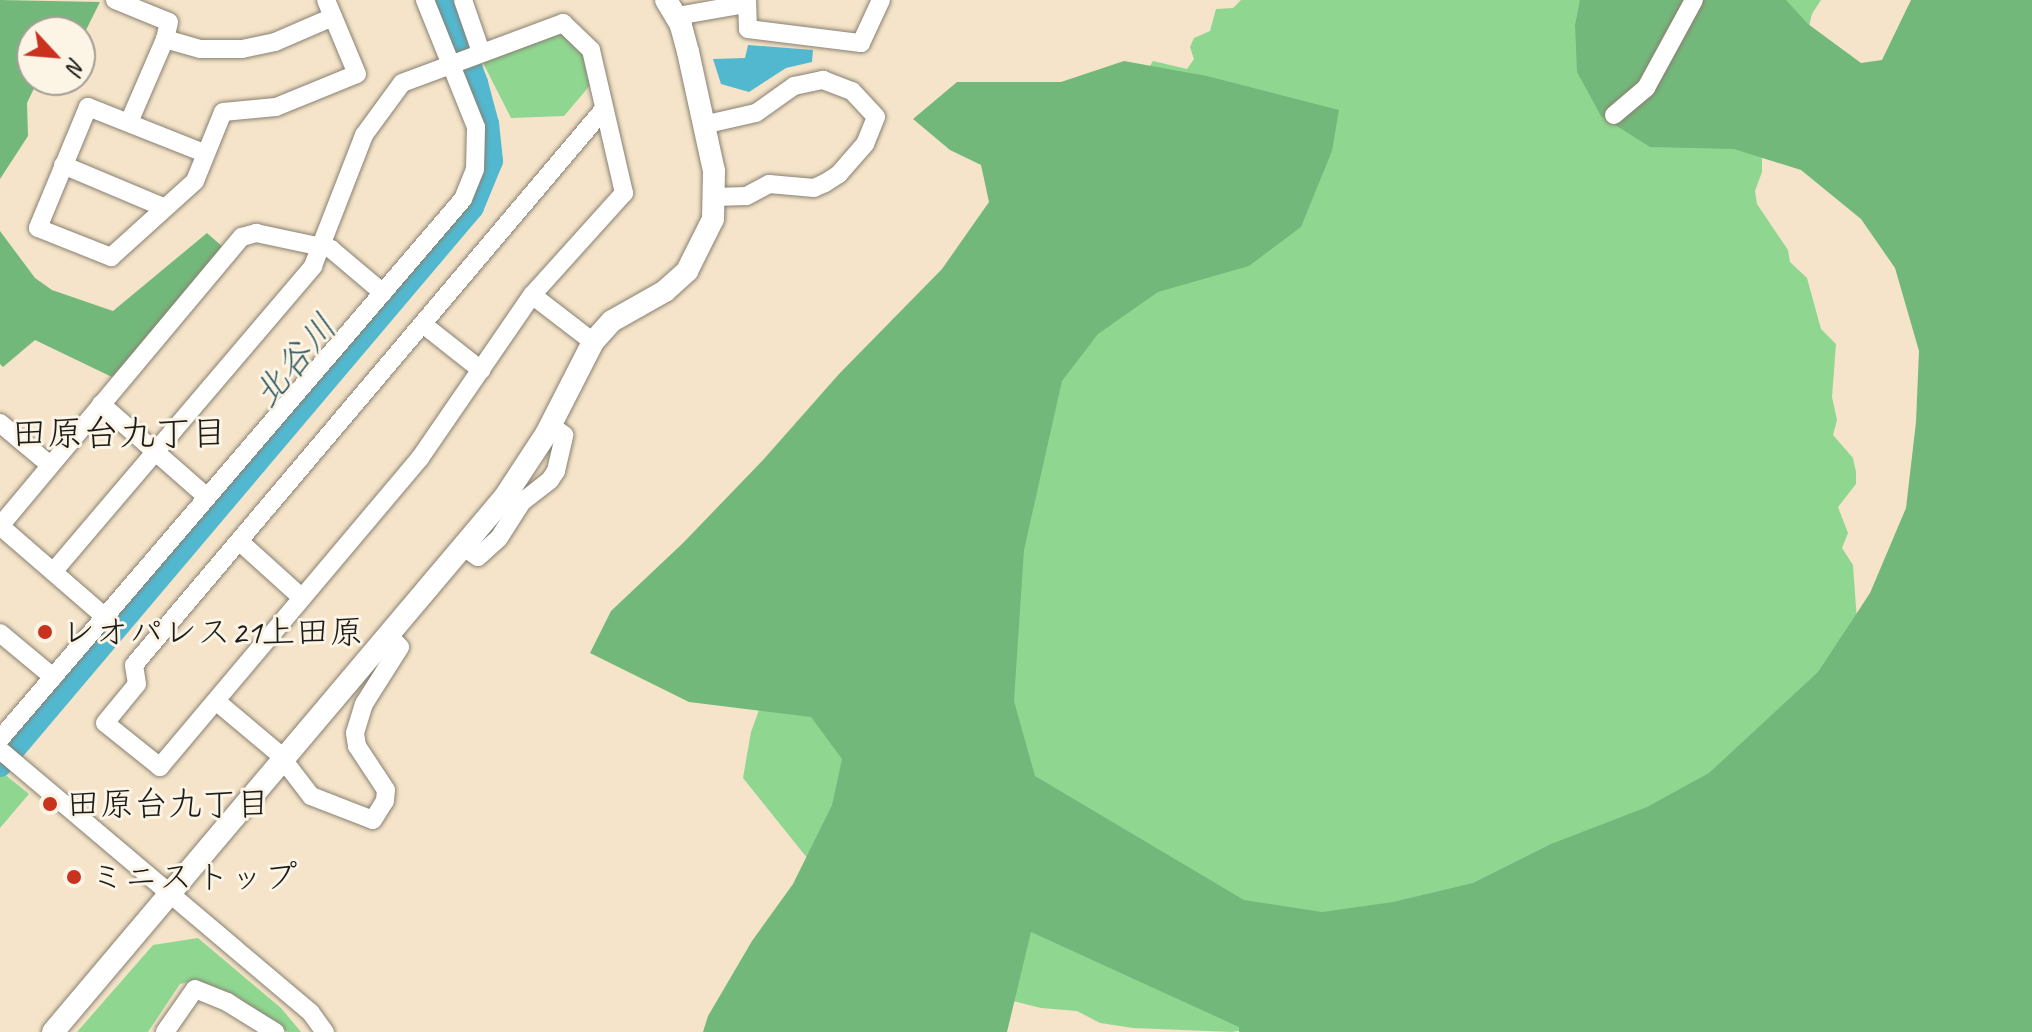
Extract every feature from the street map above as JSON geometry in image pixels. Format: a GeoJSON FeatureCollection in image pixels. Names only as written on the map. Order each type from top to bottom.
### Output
{"type":"FeatureCollection","features":[{"type":"Feature","properties":{"kind":"main road"},"geometry":{"type":"LineString","coordinates":[[53,1032],[519,478],[593,342],[612,321],[665,291],[687,271],[713,219],[714,171],[688,52],[671,8]]}},
{"type":"Feature","properties":{"kind":"street"},"geometry":{"type":"LineString","coordinates":[[115,0],[169,22],[165,39],[129,122]]}},
{"type":"Feature","properties":{"kind":"street"},"geometry":{"type":"LineString","coordinates":[[0,739],[463,199],[475,169],[476,127],[425,0]]}},
{"type":"Feature","properties":{"kind":"street"},"geometry":{"type":"LineString","coordinates":[[463,0],[481,53]]}},
{"type":"Feature","properties":{"kind":"street"},"geometry":{"type":"LineString","coordinates":[[671,8],[747,2],[748,29],[861,43],[881,0]]}},
{"type":"Feature","properties":{"kind":"street"},"geometry":{"type":"LineString","coordinates":[[1614,115],[1646,88],[1694,0]]}},
{"type":"Feature","properties":{"kind":"street"},"geometry":{"type":"LineString","coordinates":[[165,39],[200,49],[242,49],[275,42],[330,8],[357,74],[276,107],[223,112],[195,181],[111,257],[38,228],[88,107],[204,153]]}},
{"type":"Feature","properties":{"kind":"street"},"geometry":{"type":"LineString","coordinates":[[53,572],[313,266],[364,135],[402,83],[563,23],[591,50],[624,193],[532,295],[420,458],[160,767],[105,723],[137,684],[134,665],[604,109]]}},
{"type":"Feature","properties":{"kind":"street"},"geometry":{"type":"LineString","coordinates":[[703,125],[756,113],[794,86],[823,80],[852,91],[876,117],[865,144],[839,174],[825,183],[814,188],[769,184],[746,196],[715,197]]}},
{"type":"Feature","properties":{"kind":"street"},"geometry":{"type":"LineString","coordinates":[[63,165],[163,207]]}},
{"type":"Feature","properties":{"kind":"street"},"geometry":{"type":"LineString","coordinates":[[104,616],[0,526],[242,237],[256,233],[331,249],[383,293]]}},
{"type":"Feature","properties":{"kind":"street"},"geometry":{"type":"LineString","coordinates":[[532,295],[593,342]]}},
{"type":"Feature","properties":{"kind":"street"},"geometry":{"type":"LineString","coordinates":[[424,325],[481,370]]}},
{"type":"Feature","properties":{"kind":"street"},"geometry":{"type":"LineString","coordinates":[[101,404],[207,497]]}},
{"type":"Feature","properties":{"kind":"street"},"geometry":{"type":"LineString","coordinates":[[0,423],[50,465]]}},
{"type":"Feature","properties":{"kind":"street"},"geometry":{"type":"LineString","coordinates":[[239,541],[302,598]]}},
{"type":"Feature","properties":{"kind":"street"},"geometry":{"type":"LineString","coordinates":[[0,633],[53,677]]}},
{"type":"Feature","properties":{"kind":"street"},"geometry":{"type":"LineString","coordinates":[[216,701],[284,760],[299,784],[311,796],[373,820],[385,801],[386,790],[357,746],[355,733],[364,704],[400,647],[389,636]]}},
{"type":"Feature","properties":{"kind":"street"},"geometry":{"type":"LineString","coordinates":[[342,692],[364,704]]}},
{"type":"Feature","properties":{"kind":"street"},"geometry":{"type":"LineString","coordinates":[[0,750],[311,1013],[325,1032]]}},
{"type":"Feature","properties":{"kind":"street"},"geometry":{"type":"LineString","coordinates":[[165,1032],[195,989],[264,1029]]}},
{"type":"Feature","properties":{"kind":"green space"},"geometry":{"type":"Polygon","coordinates":[[[0,0],[100,2],[93,16],[16,16],[16,96],[30,96],[27,103],[28,136],[0,179],[0,0]]]}},
{"type":"Feature","properties":{"kind":"green space"},"geometry":{"type":"Polygon","coordinates":[[[1241,0],[1821,0],[1812,14],[1807,34],[1762,143],[1762,172],[1755,191],[1757,204],[1788,250],[1790,262],[1807,278],[1821,329],[1836,344],[1832,397],[1837,420],[1833,435],[1853,458],[1856,472],[1856,484],[1838,507],[1848,533],[1842,548],[1853,565],[1857,621],[1849,646],[1745,754],[1293,1032],[1261,1027],[1232,1032],[1133,1028],[1100,1023],[1077,1011],[1041,1008],[981,993],[824,879],[743,778],[751,732],[763,699],[1153,61],[1187,69],[1194,59],[1190,47],[1194,38],[1210,31],[1216,9],[1233,8],[1241,0]]]}},
{"type":"Feature","properties":{"kind":"green space"},"geometry":{"type":"Polygon","coordinates":[[[1580,0],[1786,0],[1808,24],[1861,63],[1882,60],[1911,0],[2032,0],[2032,1032],[1239,1032],[1239,1027],[1031,932],[1007,1032],[703,1032],[708,1016],[752,941],[793,884],[832,805],[842,759],[811,717],[689,702],[590,653],[611,611],[683,543],[763,460],[839,374],[942,269],[989,202],[981,165],[950,150],[913,119],[957,82],[1061,82],[1124,61],[1207,76],[1339,110],[1332,151],[1301,227],[1249,266],[1158,292],[1098,334],[1062,381],[1024,550],[1014,701],[1035,776],[1244,900],[1322,912],[1393,902],[1473,883],[1551,844],[1647,807],[1709,773],[1818,672],[1870,593],[1906,508],[1916,422],[1919,351],[1895,268],[1861,219],[1801,170],[1734,149],[1650,147],[1601,116],[1577,72],[1575,25],[1580,0]]]}},
{"type":"Feature","properties":{"kind":"green space"},"geometry":{"type":"Polygon","coordinates":[[[562,31],[587,54],[592,83],[564,116],[511,118],[481,59],[562,31]]]}},
{"type":"Feature","properties":{"kind":"green space"},"geometry":{"type":"Polygon","coordinates":[[[0,231],[35,278],[52,290],[113,311],[207,233],[225,249],[112,377],[35,340],[3,367],[0,364],[0,231]]]}},
{"type":"Feature","properties":{"kind":"green space"},"geometry":{"type":"Polygon","coordinates":[[[3,773],[29,794],[0,828],[0,777],[3,773]]]}},
{"type":"Feature","properties":{"kind":"green space"},"geometry":{"type":"Polygon","coordinates":[[[198,938],[281,1008],[301,1032],[288,1032],[235,995],[197,980],[180,984],[148,1032],[77,1032],[153,945],[198,938]]]}},
{"type":"Feature","properties":{"kind":"water"},"geometry":{"type":"Polygon","coordinates":[[[748,45],[813,50],[812,62],[786,68],[749,92],[721,84],[713,59],[745,58],[748,45]]]}},
{"type":"Feature","properties":{"kind":"waterway","name":"北谷川"},"geometry":{"type":"LineString","coordinates":[[0,765],[472,207],[491,161],[487,124],[476,83],[445,0]]}},
{"type":"Feature","properties":{"kind":"place","name":"レオパレス21上田原"},"geometry":{"type":"Point","coordinates":[45,632]}},
{"type":"Feature","properties":{"kind":"place","name":"田原台九丁目"},"geometry":{"type":"Point","coordinates":[50,804]}},
{"type":"Feature","properties":{"kind":"place","name":"ミニストップ"},"geometry":{"type":"Point","coordinates":[74,877]}},
{"type":"Feature","properties":{"kind":"district","name":"田原台九丁目"},"geometry":{"type":"Point","coordinates":[119,434]}}]}
